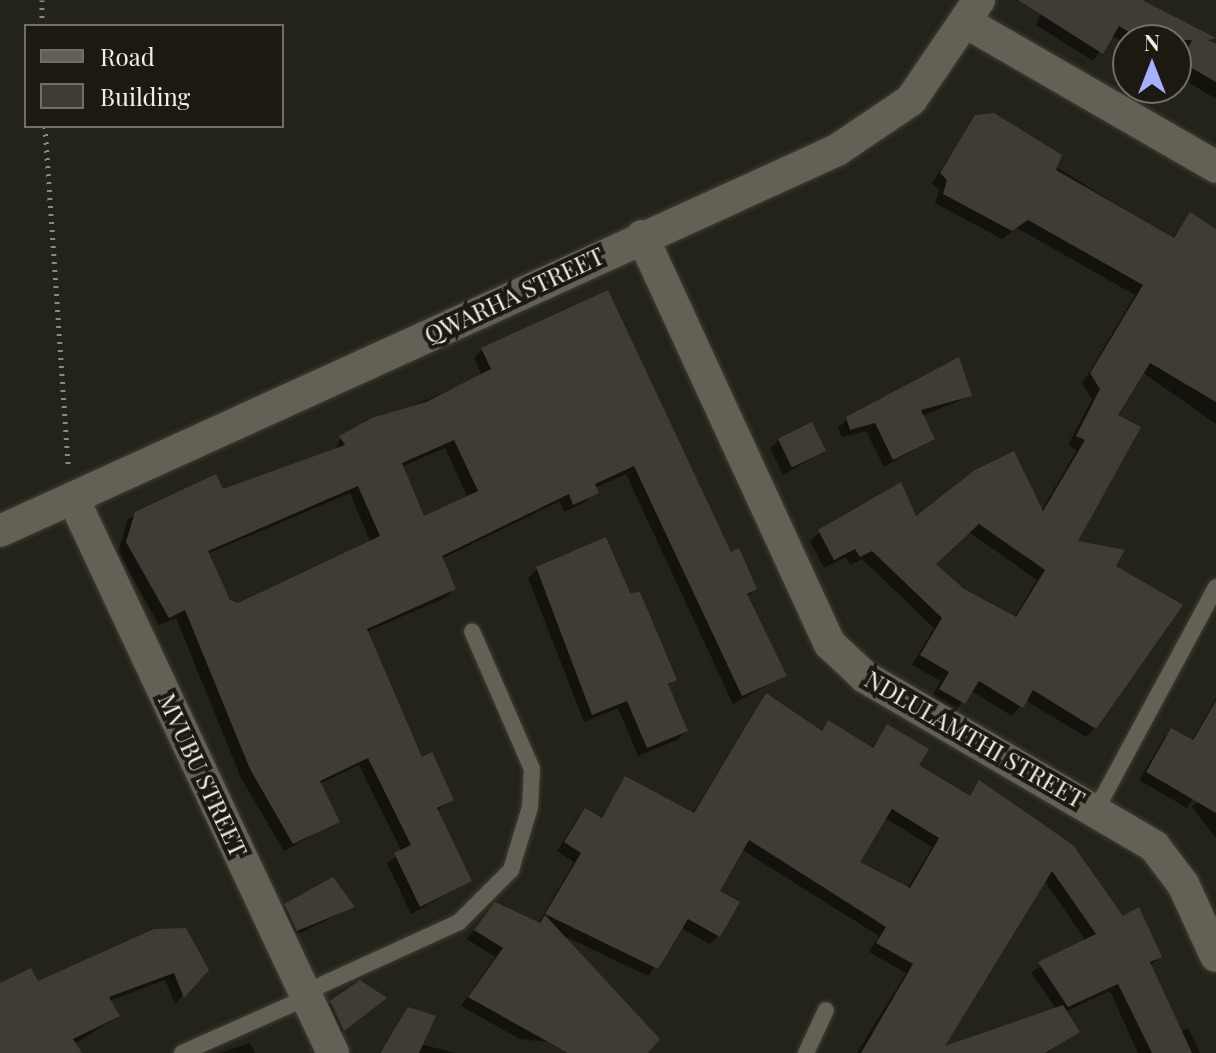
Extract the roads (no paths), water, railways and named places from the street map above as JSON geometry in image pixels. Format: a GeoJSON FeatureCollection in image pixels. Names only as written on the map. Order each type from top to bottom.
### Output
{"type":"FeatureCollection","features":[{"type":"Feature","properties":{"kind":"street"},"geometry":{"type":"LineString","coordinates":[[973,11],[1216,167]]}},
{"type":"Feature","properties":{"kind":"street","name":"QWARHA STREET"},"geometry":{"type":"LineString","coordinates":[[0,531],[877,127],[927,83],[973,11]]}},
{"type":"Feature","properties":{"kind":"street","name":"NDLULAMTHI STREET"},"geometry":{"type":"LineString","coordinates":[[642,236],[830,644],[865,677],[1096,810],[1171,864],[1216,956]]}},
{"type":"Feature","properties":{"kind":"street","name":"MVUBU STREET"},"geometry":{"type":"LineString","coordinates":[[73,498],[333,1053]]}},
{"type":"Feature","properties":{"kind":"lane"},"geometry":{"type":"LineString","coordinates":[[1096,810],[1216,587]]}},
{"type":"Feature","properties":{"kind":"lane"},"geometry":{"type":"LineString","coordinates":[[182,1053],[459,922],[511,870],[530,807],[532,769],[472,631]]}},
{"type":"Feature","properties":{"kind":"lane"},"geometry":{"type":"LineString","coordinates":[[806,1053],[826,1010]]}}]}
